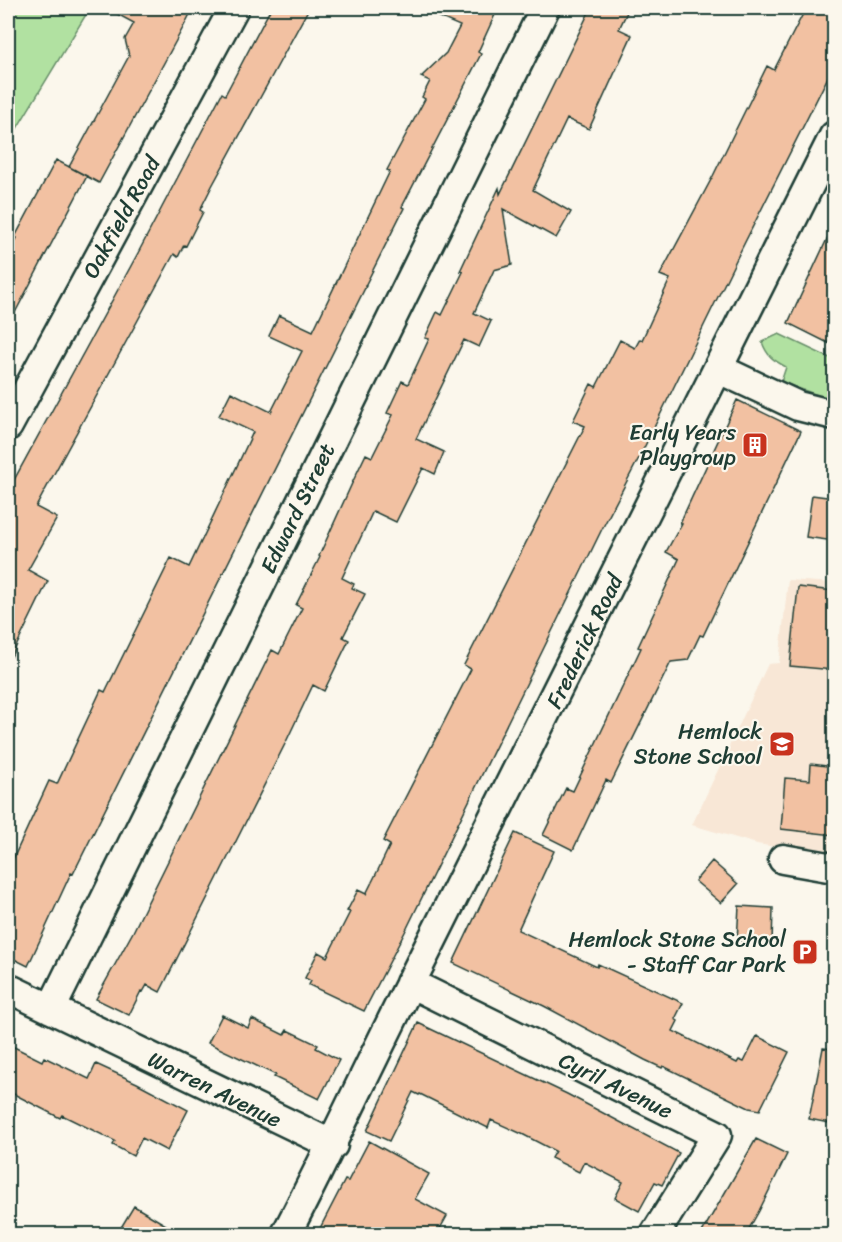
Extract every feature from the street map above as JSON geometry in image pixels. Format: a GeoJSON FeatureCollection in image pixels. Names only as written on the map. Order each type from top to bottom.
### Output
{"type":"FeatureCollection","features":[{"type":"Feature","properties":{"kind":"street","name":"Oakfield Road"},"geometry":{"type":"LineString","coordinates":[[8,426],[234,8]]}},
{"type":"Feature","properties":{"kind":"street","name":"Edward Street"},"geometry":{"type":"LineString","coordinates":[[51,1009],[545,8]]}},
{"type":"Feature","properties":{"kind":"street","name":"Frederick Road"},"geometry":{"type":"LineString","coordinates":[[333,1145],[410,983],[521,766],[834,136]]}},
{"type":"Feature","properties":{"kind":"street"},"geometry":{"type":"LineString","coordinates":[[719,369],[798,405],[834,415]]}},
{"type":"Feature","properties":{"kind":"street"},"geometry":{"type":"LineString","coordinates":[[783,859],[834,868]]}},
{"type":"Feature","properties":{"kind":"street","name":"Cyril Avenue"},"geometry":{"type":"LineString","coordinates":[[410,983],[717,1135],[655,1234]]}},
{"type":"Feature","properties":{"kind":"street","name":"Warren Avenue"},"geometry":{"type":"LineString","coordinates":[[8,988],[333,1145]]}},
{"type":"Feature","properties":{"kind":"street"},"geometry":{"type":"LineString","coordinates":[[286,1234],[333,1145]]}},
{"type":"Feature","properties":{"kind":"shaded area","name":"Hemlock Stone School"},"geometry":{"type":"Polygon","coordinates":[[[788,580],[834,583],[834,856],[757,844],[692,825],[768,664],[779,663],[788,580]]]}},
{"type":"Feature","properties":{"kind":"green space"},"geometry":{"type":"Polygon","coordinates":[[[8,8],[90,8],[13,135],[8,131],[8,8]]]}},
{"type":"Feature","properties":{"kind":"green space"},"geometry":{"type":"Polygon","coordinates":[[[779,334],[834,360],[834,401],[781,382],[786,367],[771,357],[762,342],[779,334]]]}},
{"type":"Feature","properties":{"kind":"building"},"geometry":{"type":"Polygon","coordinates":[[[106,8],[193,8],[99,183],[69,167],[129,56],[125,39],[134,23],[106,8]]]}},
{"type":"Feature","properties":{"kind":"building"},"geometry":{"type":"Polygon","coordinates":[[[271,8],[309,8],[212,186],[200,210],[203,212],[186,246],[184,245],[178,257],[174,254],[36,507],[57,518],[28,570],[48,581],[8,663],[8,491],[222,93],[225,95],[271,8]]]}},
{"type":"Feature","properties":{"kind":"building"},"geometry":{"type":"Polygon","coordinates":[[[418,8],[498,8],[478,52],[481,54],[402,207],[404,208],[366,286],[73,874],[71,873],[28,966],[8,956],[8,870],[49,781],[57,784],[101,690],[105,692],[171,558],[189,567],[253,432],[219,416],[231,392],[271,412],[302,351],[269,336],[279,315],[313,331],[390,171],[387,170],[425,99],[422,97],[430,81],[421,77],[446,53],[460,26],[418,8]]]}},
{"type":"Feature","properties":{"kind":"building"},"geometry":{"type":"Polygon","coordinates":[[[591,8],[629,8],[619,29],[632,35],[589,129],[567,119],[533,190],[571,212],[556,238],[503,209],[512,265],[494,270],[474,313],[491,321],[479,347],[464,340],[416,439],[444,452],[435,474],[423,468],[396,522],[373,511],[342,578],[354,584],[352,588],[365,594],[343,637],[349,640],[324,691],[313,685],[160,992],[147,985],[143,992],[141,991],[129,1015],[96,999],[133,932],[272,650],[279,654],[302,608],[296,605],[366,454],[372,457],[393,415],[387,413],[402,381],[408,384],[429,339],[425,338],[437,312],[442,315],[499,188],[500,194],[591,8]]]}},
{"type":"Feature","properties":{"kind":"building"},"geometry":{"type":"Polygon","coordinates":[[[806,8],[834,8],[834,65],[602,529],[407,928],[364,1011],[309,985],[311,981],[305,978],[318,952],[327,957],[350,912],[347,911],[358,890],[366,894],[390,845],[383,841],[471,669],[464,665],[585,426],[573,421],[591,384],[596,387],[620,340],[635,348],[640,339],[642,340],[670,279],[660,275],[713,176],[767,66],[774,70],[806,8]]]}},
{"type":"Feature","properties":{"kind":"building"},"geometry":{"type":"Polygon","coordinates":[[[56,160],[87,176],[8,326],[8,256],[17,238],[15,237],[56,160]]]}},
{"type":"Feature","properties":{"kind":"building"},"geometry":{"type":"Polygon","coordinates":[[[834,224],[834,346],[788,323],[834,224]]]}},
{"type":"Feature","properties":{"kind":"building"},"geometry":{"type":"Polygon","coordinates":[[[737,400],[801,431],[703,636],[700,635],[688,660],[671,662],[611,783],[606,780],[573,850],[543,835],[566,788],[573,791],[641,648],[638,647],[679,559],[666,552],[682,523],[680,523],[737,400]]]}},
{"type":"Feature","properties":{"kind":"building"},"geometry":{"type":"Polygon","coordinates":[[[812,495],[834,498],[834,541],[806,537],[812,495]]]}},
{"type":"Feature","properties":{"kind":"building"},"geometry":{"type":"Polygon","coordinates":[[[798,587],[834,591],[834,670],[790,666],[798,587]]]}},
{"type":"Feature","properties":{"kind":"building"},"geometry":{"type":"Polygon","coordinates":[[[811,764],[834,767],[834,835],[781,829],[785,778],[810,780],[811,764]]]}},
{"type":"Feature","properties":{"kind":"building"},"geometry":{"type":"Polygon","coordinates":[[[515,833],[554,851],[518,930],[597,967],[598,964],[683,1003],[675,1019],[678,1021],[673,1031],[737,1063],[739,1060],[744,1062],[757,1036],[789,1052],[760,1110],[749,1108],[663,1066],[662,1068],[645,1060],[544,1006],[453,963],[515,833]]]}},
{"type":"Feature","properties":{"kind":"building"},"geometry":{"type":"Polygon","coordinates":[[[712,861],[738,884],[721,903],[695,881],[712,861]]]}},
{"type":"Feature","properties":{"kind":"building"},"geometry":{"type":"Polygon","coordinates":[[[739,906],[773,908],[772,943],[737,941],[739,906]]]}},
{"type":"Feature","properties":{"kind":"building"},"geometry":{"type":"Polygon","coordinates":[[[222,1015],[248,1028],[252,1019],[284,1035],[287,1030],[318,1045],[316,1048],[339,1060],[319,1099],[274,1077],[276,1075],[208,1043],[222,1015]]]}},
{"type":"Feature","properties":{"kind":"building"},"geometry":{"type":"Polygon","coordinates":[[[418,1023],[567,1094],[679,1153],[662,1185],[655,1182],[639,1211],[615,1198],[623,1182],[584,1162],[579,1172],[551,1158],[555,1151],[522,1134],[491,1120],[488,1128],[413,1092],[389,1141],[367,1131],[418,1023]]]}},
{"type":"Feature","properties":{"kind":"building"},"geometry":{"type":"Polygon","coordinates":[[[8,1044],[42,1061],[44,1057],[89,1079],[96,1064],[188,1110],[167,1151],[142,1138],[133,1156],[113,1145],[115,1141],[62,1115],[60,1118],[8,1091],[8,1044]]]}},
{"type":"Feature","properties":{"kind":"building"},"geometry":{"type":"Polygon","coordinates":[[[823,1048],[834,1049],[834,1124],[809,1119],[823,1048]]]}},
{"type":"Feature","properties":{"kind":"building"},"geometry":{"type":"Polygon","coordinates":[[[756,1139],[787,1154],[746,1234],[701,1234],[756,1139]]]}},
{"type":"Feature","properties":{"kind":"building"},"geometry":{"type":"Polygon","coordinates":[[[369,1141],[429,1174],[415,1199],[447,1216],[437,1234],[317,1234],[345,1180],[348,1181],[369,1141]]]}},
{"type":"Feature","properties":{"kind":"building"},"geometry":{"type":"Polygon","coordinates":[[[134,1206],[181,1234],[117,1234],[134,1206]]]}},
{"type":"Feature","properties":{"kind":"place","name":"Early Years Playgroup"},"geometry":{"type":"Point","coordinates":[755,445]}},
{"type":"Feature","properties":{"kind":"place","name":"Hemlock Stone School"},"geometry":{"type":"Point","coordinates":[782,744]}},
{"type":"Feature","properties":{"kind":"place","name":"Hemlock Stone School - Staff Car Park"},"geometry":{"type":"Point","coordinates":[805,952]}}]}
